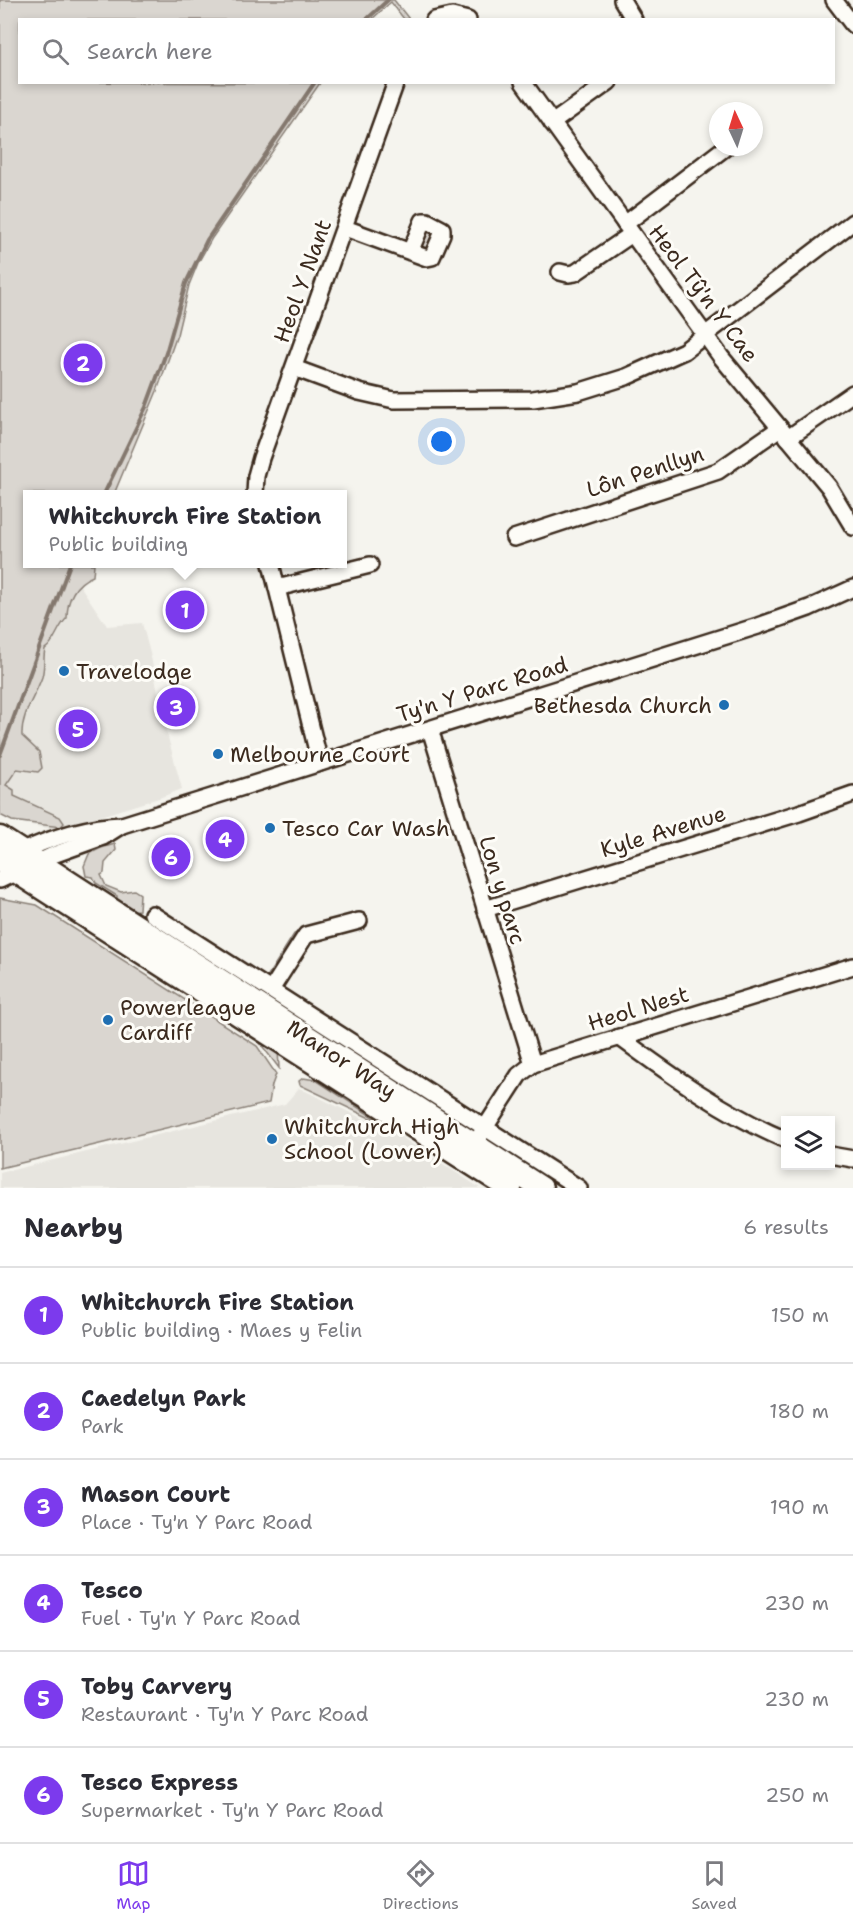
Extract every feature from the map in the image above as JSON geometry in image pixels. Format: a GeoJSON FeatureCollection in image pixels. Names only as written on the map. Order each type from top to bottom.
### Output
{"type":"FeatureCollection","features":[{"type":"Feature","properties":{"kind":"highway","name":"Manor Way"},"geometry":{"type":"LineString","coordinates":[[13,861],[128,918],[304,1035],[479,1136],[541,1188]]}},
{"type":"Feature","properties":{"kind":"highway","name":"Manor Way"},"geometry":{"type":"LineString","coordinates":[[13,861],[59,898],[510,1188]]}},
{"type":"Feature","properties":{"kind":"street"},"geometry":{"type":"LineString","coordinates":[[622,0],[633,18]]}},
{"type":"Feature","properties":{"kind":"street"},"geometry":{"type":"LineString","coordinates":[[834,0],[853,25]]}},
{"type":"Feature","properties":{"kind":"street"},"geometry":{"type":"LineString","coordinates":[[438,18],[443,16],[465,18]]}},
{"type":"Feature","properties":{"kind":"street","name":"Heol Y Nant"},"geometry":{"type":"LineString","coordinates":[[255,490],[256,476],[395,84]]}},
{"type":"Feature","properties":{"kind":"street","name":"Heol Tŷ'n Y Cae"},"geometry":{"type":"LineString","coordinates":[[524,84],[705,336],[829,487],[853,527]]}},
{"type":"Feature","properties":{"kind":"street"},"geometry":{"type":"LineString","coordinates":[[552,123],[606,84]]}},
{"type":"Feature","properties":{"kind":"street"},"geometry":{"type":"LineString","coordinates":[[560,272],[575,273],[715,156]]}},
{"type":"Feature","properties":{"kind":"street"},"geometry":{"type":"LineString","coordinates":[[294,368],[359,392],[394,400],[533,399],[578,392],[626,378],[684,351],[853,222]]}},
{"type":"Feature","properties":{"kind":"street"},"geometry":{"type":"LineString","coordinates":[[345,228],[410,252]]}},
{"type":"Feature","properties":{"kind":"street","name":"Lôn Penllyn"},"geometry":{"type":"LineString","coordinates":[[514,538],[718,471],[853,393]]}},
{"type":"Feature","properties":{"kind":"street"},"geometry":{"type":"LineString","coordinates":[[277,588],[370,565]]}},
{"type":"Feature","properties":{"kind":"street"},"geometry":{"type":"LineString","coordinates":[[272,568],[320,763]]}},
{"type":"Feature","properties":{"kind":"street","name":"Ty'n Y Parc Road"},"geometry":{"type":"LineString","coordinates":[[13,861],[37,844],[100,826],[122,825],[430,729],[758,626],[809,608],[853,588]]}},
{"type":"Feature","properties":{"kind":"street","name":"Lon y parc"},"geometry":{"type":"LineString","coordinates":[[430,729],[533,1064]]}},
{"type":"Feature","properties":{"kind":"street","name":"Kyle Avenue"},"geometry":{"type":"LineString","coordinates":[[485,909],[789,816],[853,794]]}},
{"type":"Feature","properties":{"kind":"street","name":"Manor Way"},"geometry":{"type":"LineString","coordinates":[[152,914],[271,990],[479,1136],[579,1188]]}},
{"type":"Feature","properties":{"kind":"street"},"geometry":{"type":"LineString","coordinates":[[271,990],[309,932],[359,921]]}},
{"type":"Feature","properties":{"kind":"street","name":"Heol Nest"},"geometry":{"type":"LineString","coordinates":[[479,1136],[519,1075],[533,1064],[853,966]]}},
{"type":"Feature","properties":{"kind":"street"},"geometry":{"type":"LineString","coordinates":[[619,1037],[648,1059],[731,1112],[781,1137]]}},
{"type":"Feature","properties":{"kind":"street"},"geometry":{"type":"LineString","coordinates":[[835,1156],[853,1159]]}},
{"type":"Feature","properties":{"kind":"shaded area"},"geometry":{"type":"Polygon","coordinates":[[[0,0],[394,0],[408,18],[403,18],[391,2],[373,18],[18,18],[18,84],[319,84],[212,238],[198,263],[189,285],[177,335],[157,391],[116,490],[23,490],[23,568],[94,568],[93,576],[81,583],[73,592],[67,618],[45,649],[42,677],[24,720],[22,736],[39,752],[42,768],[38,772],[17,769],[6,785],[14,790],[14,796],[60,817],[64,823],[61,827],[12,821],[0,815],[0,0]]]}},
{"type":"Feature","properties":{"kind":"shaded area"},"geometry":{"type":"Polygon","coordinates":[[[424,229],[436,229],[430,250],[419,249],[424,229]]]}},
{"type":"Feature","properties":{"kind":"shaded area"},"geometry":{"type":"Polygon","coordinates":[[[73,575],[107,626],[142,623],[163,719],[182,789],[55,830],[12,821],[0,815],[0,775],[47,637],[73,575]]]}},
{"type":"Feature","properties":{"kind":"shaded area"},"geometry":{"type":"Polygon","coordinates":[[[115,844],[116,850],[105,863],[104,873],[101,875],[106,886],[121,892],[134,890],[140,894],[139,910],[127,911],[117,902],[117,896],[96,883],[93,877],[86,876],[84,866],[89,854],[115,844]]]}},
{"type":"Feature","properties":{"kind":"shaded area","name":"Powerleague Cardiff"},"geometry":{"type":"Polygon","coordinates":[[[0,898],[37,905],[257,1046],[276,1074],[269,1103],[0,1168],[0,898]]]}},
{"type":"Feature","properties":{"kind":"shaded area"},"geometry":{"type":"Polygon","coordinates":[[[304,929],[271,979],[267,977],[294,934],[304,929]]]}},
{"type":"Feature","properties":{"kind":"shaded area"},"geometry":{"type":"Polygon","coordinates":[[[234,1018],[278,1050],[279,1068],[260,1043],[225,1019],[234,1018]]]}},
{"type":"Feature","properties":{"kind":"shaded area"},"geometry":{"type":"Polygon","coordinates":[[[303,1078],[316,1080],[379,1121],[300,1085],[299,1081],[303,1078]]]}},
{"type":"Feature","properties":{"kind":"shaded area","name":"Whitchurch High School (Lower)"},"geometry":{"type":"Polygon","coordinates":[[[299,1088],[401,1137],[480,1188],[0,1188],[0,1173],[285,1104],[299,1088]]]}},
{"type":"Feature","properties":{"kind":"waterway"},"geometry":{"type":"LineString","coordinates":[[368,18],[388,0]]}},
{"type":"Feature","properties":{"kind":"waterway"},"geometry":{"type":"LineString","coordinates":[[106,490],[146,407],[166,353],[186,283],[207,240],[314,84]]}},
{"type":"Feature","properties":{"kind":"waterway"},"geometry":{"type":"LineString","coordinates":[[0,755],[69,568]]}},
{"type":"Feature","properties":{"kind":"place","name":"Caedelyn Park"},"geometry":{"type":"Point","coordinates":[83,363]}},
{"type":"Feature","properties":{"kind":"place","name":"Whitchurch Fire Station"},"geometry":{"type":"Point","coordinates":[185,610]}},
{"type":"Feature","properties":{"kind":"place","name":"Travelodge"},"geometry":{"type":"Point","coordinates":[64,671]}},
{"type":"Feature","properties":{"kind":"place","name":"Bethesda Church"},"geometry":{"type":"Point","coordinates":[724,705]}},
{"type":"Feature","properties":{"kind":"place","name":"Mason Court"},"geometry":{"type":"Point","coordinates":[176,707]}},
{"type":"Feature","properties":{"kind":"place","name":"Toby Carvery"},"geometry":{"type":"Point","coordinates":[78,729]}},
{"type":"Feature","properties":{"kind":"place","name":"Melbourne Court"},"geometry":{"type":"Point","coordinates":[218,754]}},
{"type":"Feature","properties":{"kind":"place","name":"Tesco Car Wash"},"geometry":{"type":"Point","coordinates":[270,828]}},
{"type":"Feature","properties":{"kind":"place","name":"Tesco"},"geometry":{"type":"Point","coordinates":[225,839]}},
{"type":"Feature","properties":{"kind":"place","name":"Tesco Express"},"geometry":{"type":"Point","coordinates":[171,857]}},
{"type":"Feature","properties":{"kind":"place","name":"Powerleague Cardiff"},"geometry":{"type":"Point","coordinates":[108,1020]}},
{"type":"Feature","properties":{"kind":"place","name":"Whitchurch High School (Lower)"},"geometry":{"type":"Point","coordinates":[272,1139]}}]}
